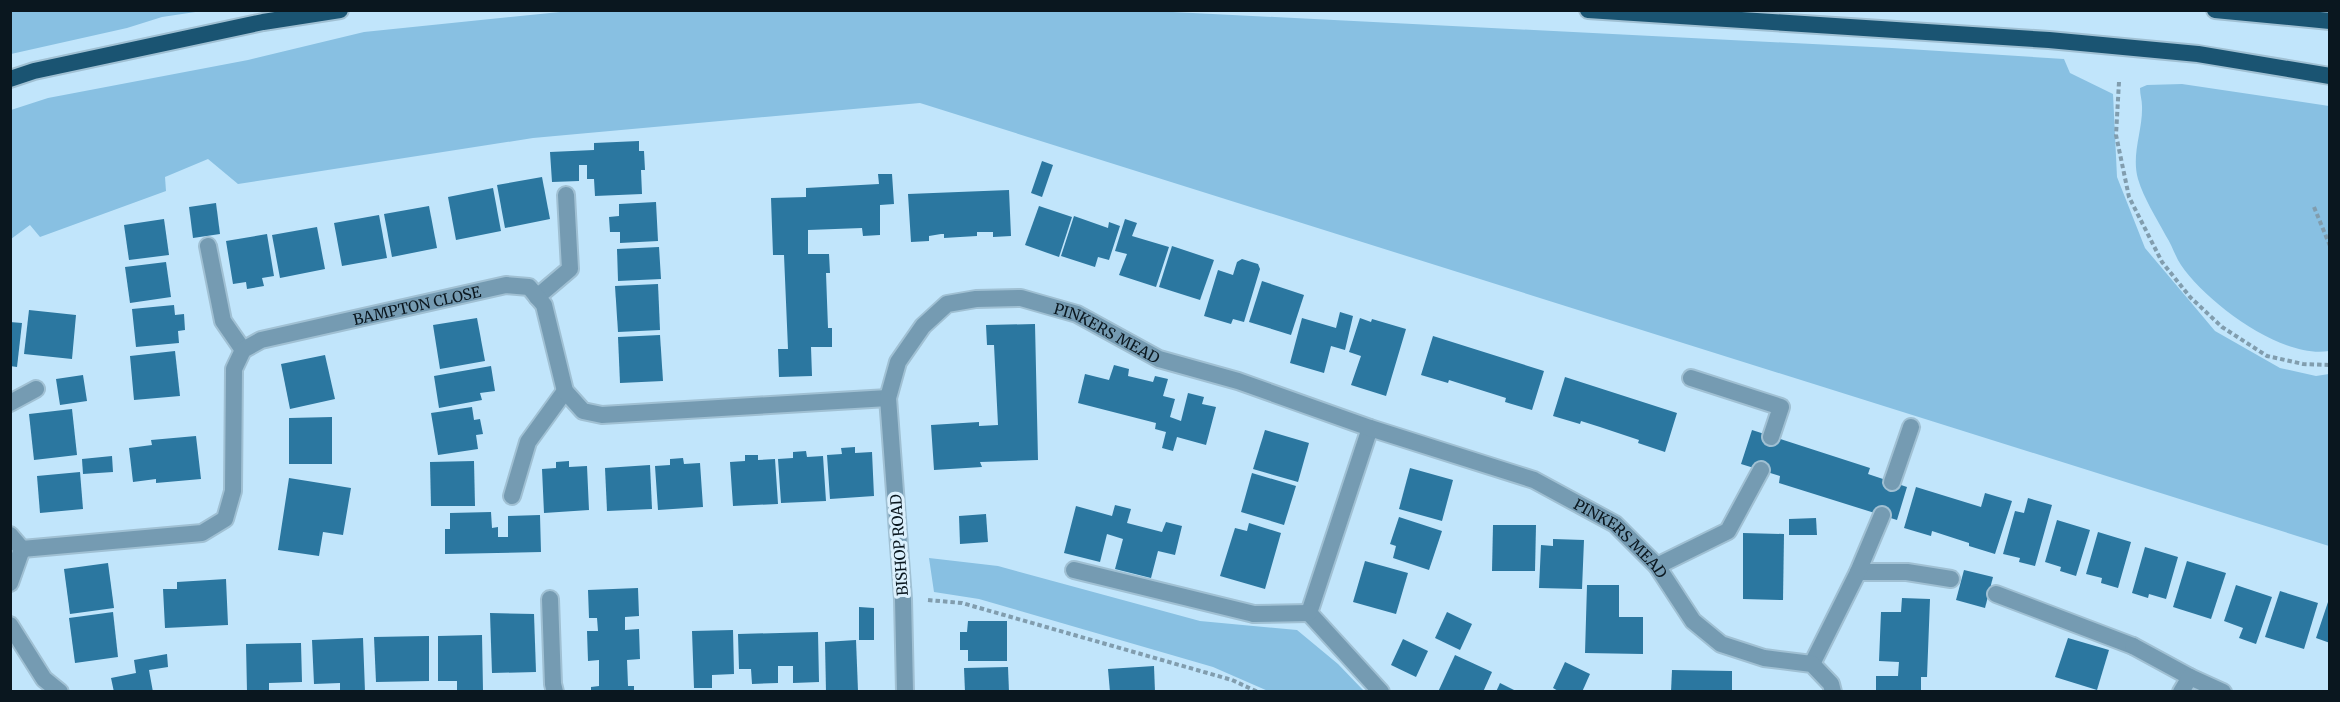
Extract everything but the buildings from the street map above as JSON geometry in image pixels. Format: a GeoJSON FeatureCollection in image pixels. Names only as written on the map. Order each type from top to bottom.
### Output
{"type":"FeatureCollection","features":[{"type":"Feature","properties":{"kind":"highway"},"geometry":{"type":"LineString","coordinates":[[10,79],[34,71],[263,22],[339,10]]}},
{"type":"Feature","properties":{"kind":"highway"},"geometry":{"type":"LineString","coordinates":[[1588,10],[2049,40],[2198,54],[2330,76]]}},
{"type":"Feature","properties":{"kind":"highway"},"geometry":{"type":"LineString","coordinates":[[2214,10],[2330,21]]}},
{"type":"Feature","properties":{"kind":"street"},"geometry":{"type":"LineString","coordinates":[[566,195],[570,269],[537,297],[544,305],[565,391],[583,411],[602,415],[888,398]]}},
{"type":"Feature","properties":{"kind":"street"},"geometry":{"type":"LineString","coordinates":[[22,549],[202,533],[225,519],[233,491],[234,369],[243,350],[223,321],[208,246]]}},
{"type":"Feature","properties":{"kind":"street","name":"BAMPTON CLOSE"},"geometry":{"type":"LineString","coordinates":[[243,350],[261,340],[506,285],[529,287],[537,297]]}},
{"type":"Feature","properties":{"kind":"street","name":"PINKERS MEAD"},"geometry":{"type":"LineString","coordinates":[[888,398],[898,362],[923,326],[947,304],[976,298],[1021,298],[1077,314],[1159,359],[1238,381],[1370,428],[1534,480],[1615,524],[1657,566],[1693,621],[1721,644],[1764,658],[1812,664]]}},
{"type":"Feature","properties":{"kind":"street"},"geometry":{"type":"LineString","coordinates":[[1691,378],[1780,407],[1771,437]]}},
{"type":"Feature","properties":{"kind":"street"},"geometry":{"type":"LineString","coordinates":[[10,403],[36,389]]}},
{"type":"Feature","properties":{"kind":"street"},"geometry":{"type":"LineString","coordinates":[[512,496],[528,442],[565,391]]}},
{"type":"Feature","properties":{"kind":"street","name":"BISHOP ROAD"},"geometry":{"type":"LineString","coordinates":[[888,398],[903,599],[905,692]]}},
{"type":"Feature","properties":{"kind":"street"},"geometry":{"type":"LineString","coordinates":[[1892,482],[1911,427]]}},
{"type":"Feature","properties":{"kind":"street"},"geometry":{"type":"LineString","coordinates":[[1309,613],[1370,428]]}},
{"type":"Feature","properties":{"kind":"street"},"geometry":{"type":"LineString","coordinates":[[1657,566],[1728,531],[1761,470]]}},
{"type":"Feature","properties":{"kind":"street"},"geometry":{"type":"LineString","coordinates":[[1833,692],[1831,684],[1812,664],[1858,572],[1882,515]]}},
{"type":"Feature","properties":{"kind":"street"},"geometry":{"type":"LineString","coordinates":[[10,535],[22,549]]}},
{"type":"Feature","properties":{"kind":"street"},"geometry":{"type":"LineString","coordinates":[[10,583],[22,549]]}},
{"type":"Feature","properties":{"kind":"street"},"geometry":{"type":"LineString","coordinates":[[1074,570],[1254,614],[1309,613],[1381,692]]}},
{"type":"Feature","properties":{"kind":"street"},"geometry":{"type":"LineString","coordinates":[[1858,572],[1907,572],[1951,579]]}},
{"type":"Feature","properties":{"kind":"street"},"geometry":{"type":"LineString","coordinates":[[1996,594],[2133,646],[2186,684],[2223,692]]}},
{"type":"Feature","properties":{"kind":"street"},"geometry":{"type":"LineString","coordinates":[[549,599],[555,692]]}},
{"type":"Feature","properties":{"kind":"street"},"geometry":{"type":"LineString","coordinates":[[10,625],[44,680],[60,692]]}},
{"type":"Feature","properties":{"kind":"path"},"geometry":{"type":"LineString","coordinates":[[2119,82],[2116,135],[2129,197],[2162,262],[2190,297],[2222,327],[2267,356],[2303,364],[2330,365]]}},
{"type":"Feature","properties":{"kind":"path"},"geometry":{"type":"LineString","coordinates":[[2314,207],[2330,246]]}},
{"type":"Feature","properties":{"kind":"path"},"geometry":{"type":"LineString","coordinates":[[903,599],[962,603],[1232,680],[1258,692]]}},
{"type":"Feature","properties":{"kind":"shaded area"},"geometry":{"type":"Polygon","coordinates":[[[11,10],[202,11],[162,17],[127,28],[11,54],[11,10]]]}},
{"type":"Feature","properties":{"kind":"shaded area"},"geometry":{"type":"Polygon","coordinates":[[[570,11],[1153,11],[1892,48],[2064,59],[2070,73],[2113,94],[2117,177],[2145,248],[2215,331],[2280,368],[2316,376],[2329,374],[2329,546],[920,103],[533,138],[238,184],[208,159],[165,177],[166,191],[40,237],[30,225],[11,239],[11,110],[48,98],[248,60],[364,32],[570,11]]]}},
{"type":"Feature","properties":{"kind":"shaded area"},"geometry":{"type":"Polygon","coordinates":[[[2182,84],[2329,106],[2329,351],[2310,351],[2290,346],[2247,325],[2208,296],[2179,262],[2150,208],[2138,179],[2136,151],[2142,115],[2140,88],[2147,85],[2182,84]]]}},
{"type":"Feature","properties":{"kind":"shaded area"},"geometry":{"type":"Polygon","coordinates":[[[929,558],[998,566],[1200,621],[1297,630],[1338,664],[1364,691],[1268,691],[1213,667],[979,599],[934,592],[929,558]]]}}]}
